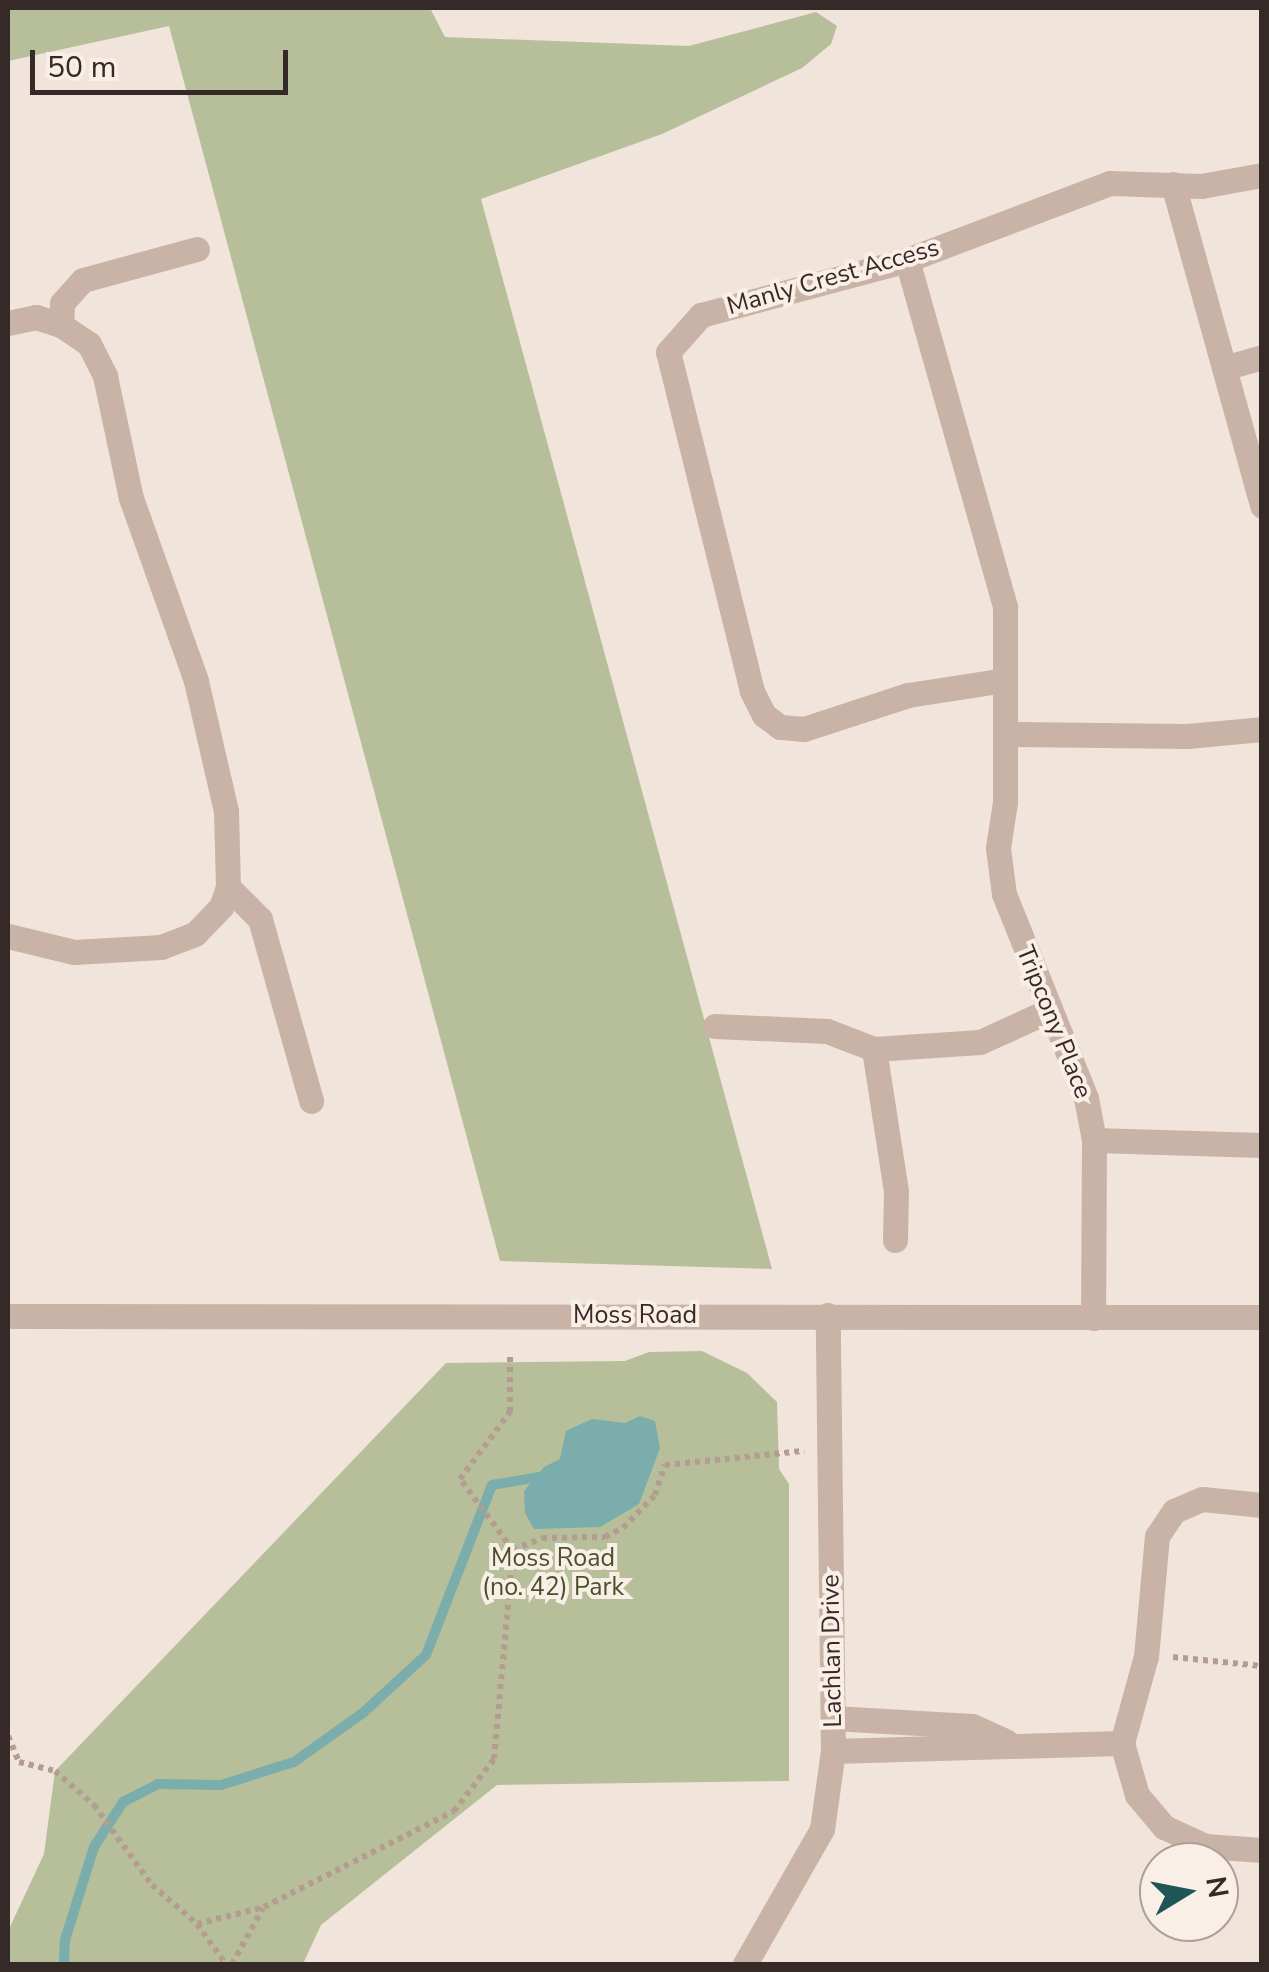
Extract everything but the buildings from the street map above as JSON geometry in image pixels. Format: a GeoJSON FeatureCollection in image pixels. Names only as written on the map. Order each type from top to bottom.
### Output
{"type":"FeatureCollection","features":[{"type":"Feature","properties":{"kind":"street","name":"Manly Crest Access"},"geometry":{"type":"LineString","coordinates":[[1005,680],[908,695],[804,729],[780,726],[764,715],[752,690],[668,352],[701,315],[907,260],[1110,184],[1173,184],[1262,176]]}},
{"type":"Feature","properties":{"kind":"street"},"geometry":{"type":"LineString","coordinates":[[1173,184],[1262,506]]}},
{"type":"Feature","properties":{"kind":"street"},"geometry":{"type":"LineString","coordinates":[[61,325],[62,303],[82,280],[197,250]]}},
{"type":"Feature","properties":{"kind":"street","name":"Tripcony Place"},"geometry":{"type":"LineString","coordinates":[[907,260],[1004,607],[1006,734],[998,848],[1004,894],[1086,1098],[1094,1140],[1093,1318]]}},
{"type":"Feature","properties":{"kind":"street"},"geometry":{"type":"LineString","coordinates":[[8,323],[36,317],[61,325],[89,344],[105,376],[132,498],[196,681],[226,811],[228,887],[221,907],[195,934],[161,947],[74,952],[8,936]]}},
{"type":"Feature","properties":{"kind":"street"},"geometry":{"type":"LineString","coordinates":[[1224,368],[1262,357]]}},
{"type":"Feature","properties":{"kind":"street"},"geometry":{"type":"LineString","coordinates":[[1006,734],[1187,736],[1262,729]]}},
{"type":"Feature","properties":{"kind":"street"},"geometry":{"type":"LineString","coordinates":[[228,887],[260,919],[310,1102]]}},
{"type":"Feature","properties":{"kind":"street"},"geometry":{"type":"LineString","coordinates":[[715,1026],[827,1031],[874,1049],[980,1042],[1048,1011]]}},
{"type":"Feature","properties":{"kind":"street"},"geometry":{"type":"LineString","coordinates":[[874,1049],[896,1191],[895,1240]]}},
{"type":"Feature","properties":{"kind":"street"},"geometry":{"type":"LineString","coordinates":[[1094,1140],[1262,1146]]}},
{"type":"Feature","properties":{"kind":"street","name":"Lachlan Drive"},"geometry":{"type":"LineString","coordinates":[[744,1964],[822,1829],[833,1750],[828,1315]]}},
{"type":"Feature","properties":{"kind":"street","name":"Moss Road"},"geometry":{"type":"LineString","coordinates":[[8,1316],[1262,1317]]}},
{"type":"Feature","properties":{"kind":"street"},"geometry":{"type":"LineString","coordinates":[[1262,1505],[1202,1499],[1174,1511],[1157,1536],[1146,1656],[1122,1743],[1136,1795],[1164,1827],[1205,1846],[1262,1850]]}},
{"type":"Feature","properties":{"kind":"street"},"geometry":{"type":"LineString","coordinates":[[834,1718],[972,1726],[1006,1742]]}},
{"type":"Feature","properties":{"kind":"street"},"geometry":{"type":"LineString","coordinates":[[833,1750],[1006,1742],[1122,1743]]}},
{"type":"Feature","properties":{"kind":"path"},"geometry":{"type":"LineString","coordinates":[[197,1924],[264,1907],[454,1811],[482,1779],[496,1744],[513,1550],[495,1518],[464,1494],[460,1479],[466,1463],[510,1412],[510,1356]]}},
{"type":"Feature","properties":{"kind":"path"},"geometry":{"type":"LineString","coordinates":[[513,1550],[542,1538],[605,1537],[623,1528],[655,1495],[665,1465],[804,1451]]}},
{"type":"Feature","properties":{"kind":"path"},"geometry":{"type":"LineString","coordinates":[[1146,1656],[1262,1666]]}},
{"type":"Feature","properties":{"kind":"path"},"geometry":{"type":"LineString","coordinates":[[8,1736],[19,1762],[54,1771],[94,1805],[124,1849],[179,1913],[197,1924],[229,1964],[264,1907]]}},
{"type":"Feature","properties":{"kind":"green space"},"geometry":{"type":"Polygon","coordinates":[[[8,8],[430,8],[445,37],[689,46],[816,12],[837,26],[831,44],[802,68],[662,134],[481,199],[772,1269],[500,1261],[169,26],[8,61],[8,8]]]}},
{"type":"Feature","properties":{"kind":"green space","name":"Moss Road (no. 42) Park"},"geometry":{"type":"Polygon","coordinates":[[[702,1351],[747,1373],[777,1402],[779,1469],[789,1484],[789,1781],[497,1785],[321,1925],[303,1964],[8,1964],[8,1931],[44,1854],[55,1771],[446,1363],[625,1361],[649,1352],[702,1351]]]}},
{"type":"Feature","properties":{"kind":"water"},"geometry":{"type":"Polygon","coordinates":[[[640,1416],[655,1421],[660,1448],[639,1504],[600,1527],[534,1529],[525,1513],[524,1491],[544,1467],[560,1459],[566,1431],[592,1419],[625,1423],[640,1416]]]}},
{"type":"Feature","properties":{"kind":"waterway"},"geometry":{"type":"LineString","coordinates":[[64,1964],[65,1940],[94,1847],[123,1802],[158,1784],[221,1785],[294,1762],[364,1712],[426,1655],[492,1485],[545,1476]]}}]}
